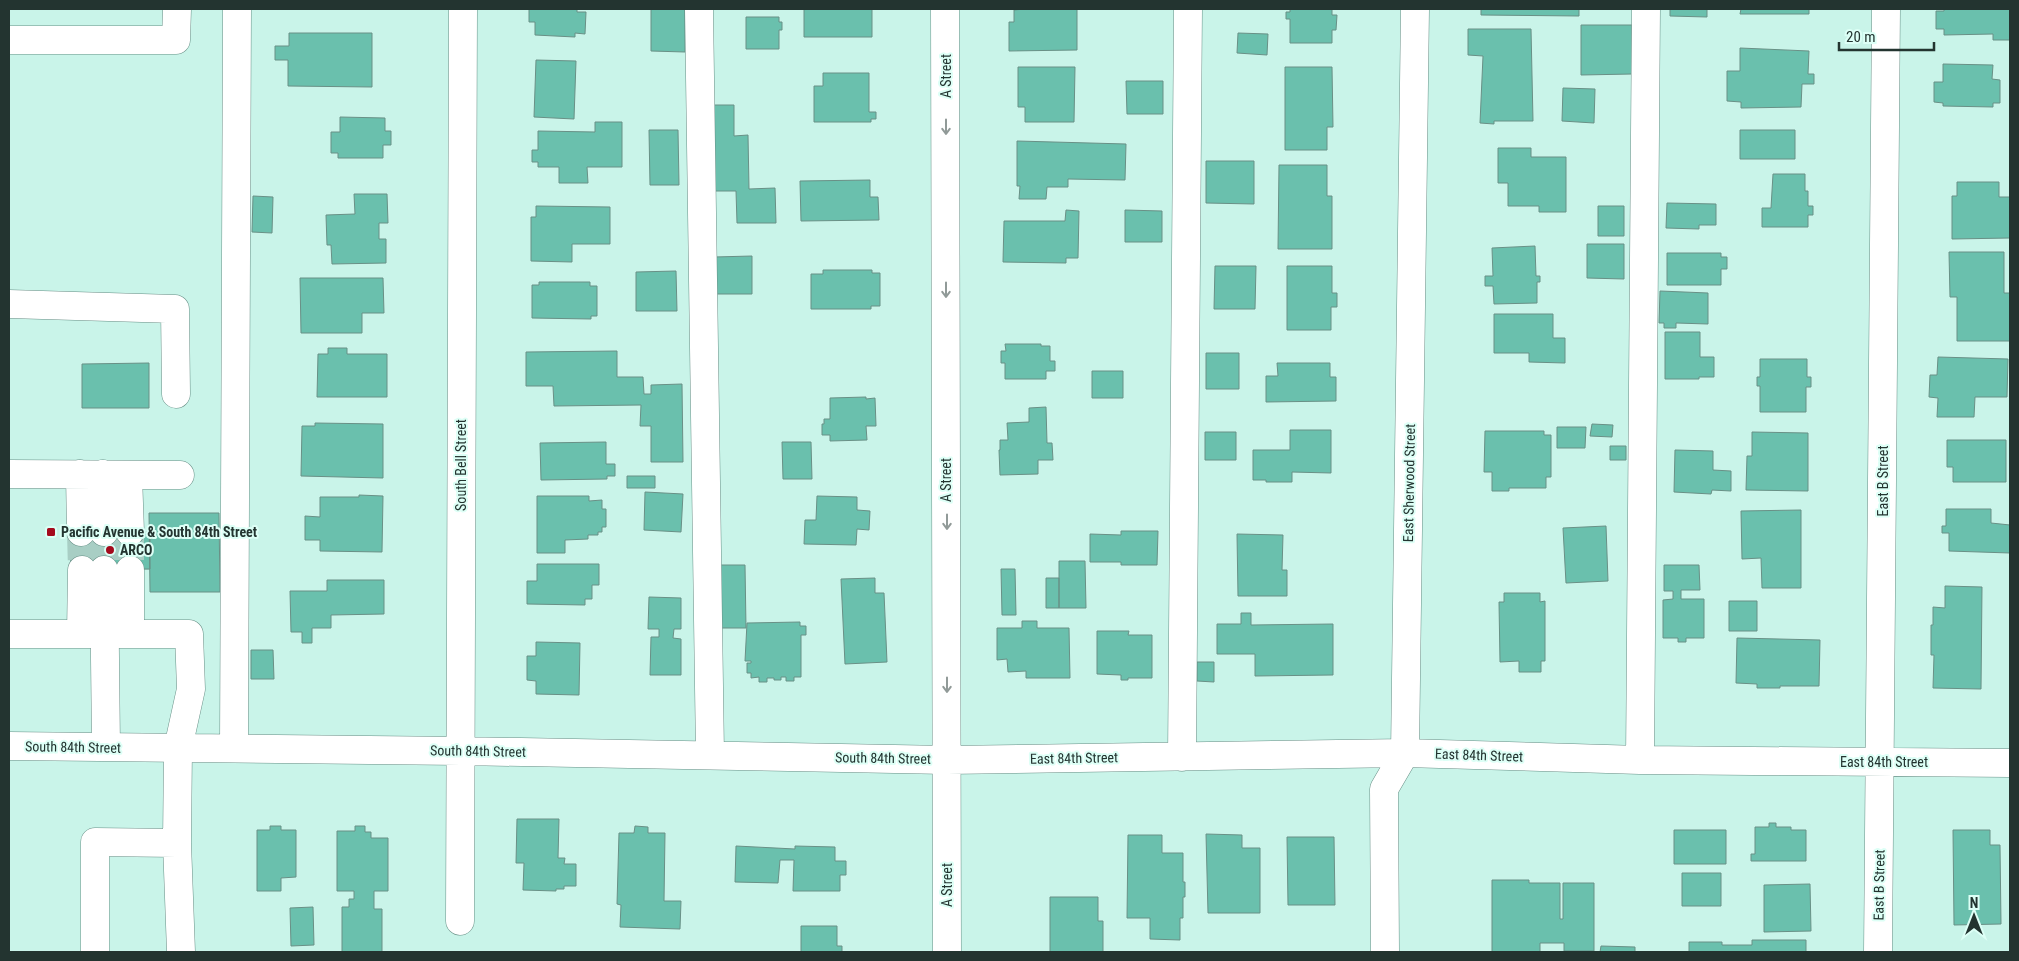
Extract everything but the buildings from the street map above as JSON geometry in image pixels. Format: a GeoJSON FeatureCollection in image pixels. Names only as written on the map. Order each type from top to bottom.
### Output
{"type":"FeatureCollection","features":[{"type":"Feature","properties":{"kind":"street"},"geometry":{"type":"LineString","coordinates":[[9,40],[176,40],[176,9]]}},
{"type":"Feature","properties":{"kind":"street"},"geometry":{"type":"LineString","coordinates":[[234,748],[237,9]]}},
{"type":"Feature","properties":{"kind":"street","name":"South Bell Street"},"geometry":{"type":"LineString","coordinates":[[460,921],[463,9]]}},
{"type":"Feature","properties":{"kind":"street"},"geometry":{"type":"LineString","coordinates":[[699,9],[710,754]]}},
{"type":"Feature","properties":{"kind":"street","name":"A Street"},"geometry":{"type":"LineString","coordinates":[[945,9],[947,952]]}},
{"type":"Feature","properties":{"kind":"street"},"geometry":{"type":"LineString","coordinates":[[1182,758],[1188,9]]}},
{"type":"Feature","properties":{"kind":"street","name":"East Sherwood Street"},"geometry":{"type":"LineString","coordinates":[[1385,952],[1384,789],[1405,753],[1415,9]]}},
{"type":"Feature","properties":{"kind":"street"},"geometry":{"type":"LineString","coordinates":[[1640,760],[1646,9]]}},
{"type":"Feature","properties":{"kind":"street","name":"East B Street"},"geometry":{"type":"LineString","coordinates":[[1878,952],[1886,9]]}},
{"type":"Feature","properties":{"kind":"street"},"geometry":{"type":"LineString","coordinates":[[9,304],[175,309],[176,394]]}},
{"type":"Feature","properties":{"kind":"street"},"geometry":{"type":"LineString","coordinates":[[9,474],[180,475]]}},
{"type":"Feature","properties":{"kind":"street"},"geometry":{"type":"LineString","coordinates":[[104,475],[105,532],[104,475]]}},
{"type":"Feature","properties":{"kind":"street"},"geometry":{"type":"LineString","coordinates":[[105,634],[105,570],[106,747]]}},
{"type":"Feature","properties":{"kind":"street"},"geometry":{"type":"LineString","coordinates":[[9,634],[189,634],[191,689],[178,748],[177,843],[181,952]]}},
{"type":"Feature","properties":{"kind":"street","name":"South 84th Street"},"geometry":{"type":"LineString","coordinates":[[9,746],[710,754],[947,760]]}},
{"type":"Feature","properties":{"kind":"street","name":"East 84th Street"},"geometry":{"type":"LineString","coordinates":[[947,760],[1182,758],[1405,753],[1640,760],[2010,763]]}},
{"type":"Feature","properties":{"kind":"street"},"geometry":{"type":"LineString","coordinates":[[95,952],[95,842],[177,843]]}},
{"type":"Feature","properties":{"kind":"tunnel"},"geometry":{"type":"LineString","coordinates":[[81,532],[82,570]]}},
{"type":"Feature","properties":{"kind":"tunnel"},"geometry":{"type":"LineString","coordinates":[[104,532],[104,570]]}},
{"type":"Feature","properties":{"kind":"tunnel"},"geometry":{"type":"LineString","coordinates":[[130,532],[130,570]]}},
{"type":"Feature","properties":{"kind":"place","name":"Pacific Avenue & South 84th Street"},"geometry":{"type":"Point","coordinates":[51,532]}},
{"type":"Feature","properties":{"kind":"place","name":"ARCO"},"geometry":{"type":"Point","coordinates":[110,550]}}]}
